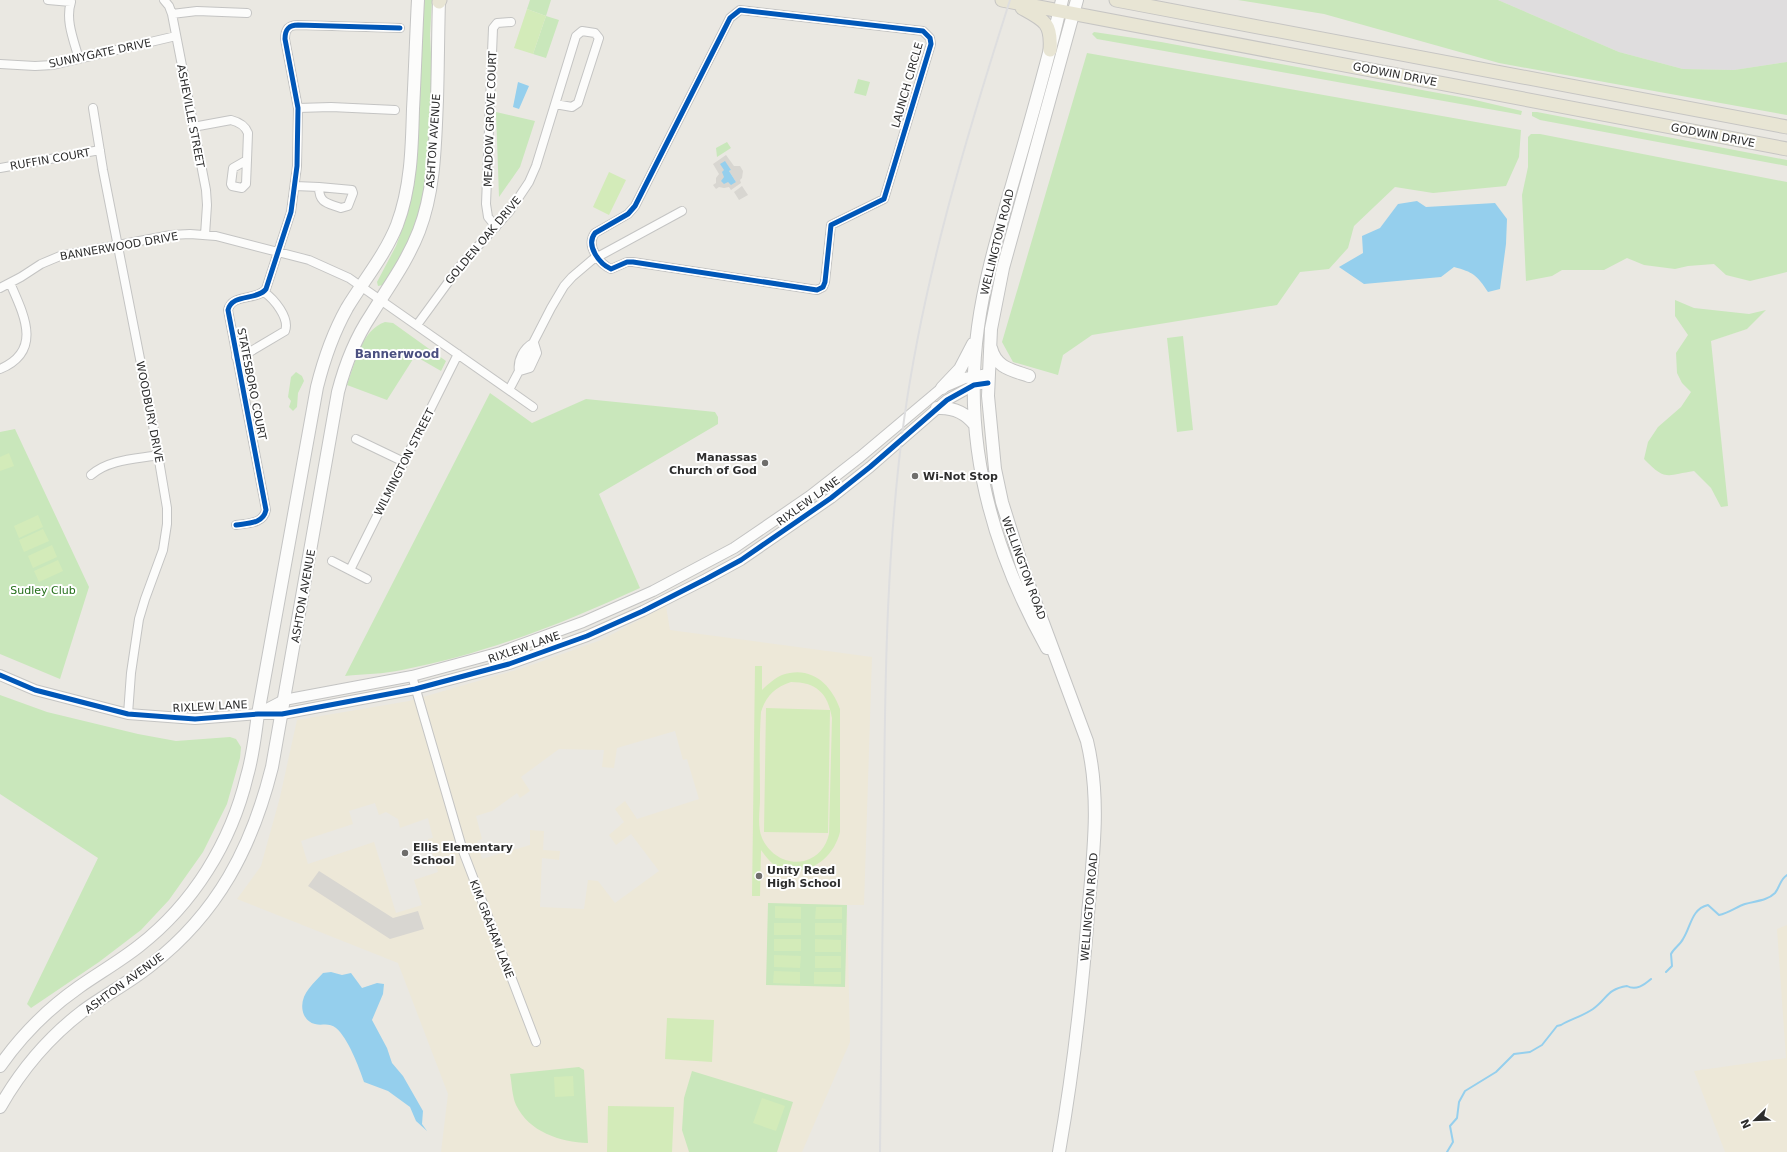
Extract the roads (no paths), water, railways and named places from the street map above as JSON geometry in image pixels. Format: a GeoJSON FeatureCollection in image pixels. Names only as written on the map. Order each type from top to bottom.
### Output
{"type":"FeatureCollection","features":[{"type":"Feature","properties":{"kind":"main road","name":"ASHTON AVENUE"},"geometry":{"type":"LineString","coordinates":[[0,1066],[22,1038],[62,1000],[120,960],[155,933],[172,917],[201,880],[224,841],[241,799],[252,753],[322,366],[333,336],[347,309],[388,245],[407,194],[412,144],[418,0]]}},
{"type":"Feature","properties":{"kind":"main road","name":"WELLINGTON ROAD"},"geometry":{"type":"LineString","coordinates":[[1059,1152],[1068,1099],[1082,982],[1096,805],[1092,762],[1087,741],[1009,530],[995,469],[990,426],[988,379],[990,345],[996,298],[1003,268],[1077,0]]}},
{"type":"Feature","properties":{"kind":"main road","name":"ASHTON AVENUE"},"geometry":{"type":"LineString","coordinates":[[0,1107],[16,1080],[30,1062],[58,1033],[82,1012],[140,974],[173,946],[202,916],[220,891],[248,842],[257,820],[272,767],[338,392],[350,355],[360,334],[396,277],[412,247],[426,211],[431,189],[435,145],[439,1]]}},
{"type":"Feature","properties":{"kind":"main road","name":"GODWIN DRIVE"},"geometry":{"type":"LineString","coordinates":[[1006,1],[1061,6],[1074,14],[1787,149]]}},
{"type":"Feature","properties":{"kind":"main road"},"geometry":{"type":"LineString","coordinates":[[1006,1],[1045,22],[1051,34],[1050,50]]}},
{"type":"Feature","properties":{"kind":"main road","name":"GODWIN DRIVE"},"geometry":{"type":"LineString","coordinates":[[1122,1],[1787,127]]}},
{"type":"Feature","properties":{"kind":"main road","name":"WELLINGTON ROAD"},"geometry":{"type":"LineString","coordinates":[[1058,666],[1034,624],[1002,555],[990,517],[983,486],[975,425],[974,380],[978,327],[988,269],[1061,6]]}},
{"type":"Feature","properties":{"kind":"main road"},"geometry":{"type":"LineString","coordinates":[[942,388],[953,378],[967,358],[978,327]]}},
{"type":"Feature","properties":{"kind":"main road"},"geometry":{"type":"LineString","coordinates":[[990,345],[993,355],[1001,366],[1029,376]]}},
{"type":"Feature","properties":{"kind":"main road"},"geometry":{"type":"LineString","coordinates":[[937,408],[948,408],[957,411],[963,414],[975,425]]}},
{"type":"Feature","properties":{"kind":"street"},"geometry":{"type":"LineString","coordinates":[[48,0],[71,2],[69,21],[79,59]]}},
{"type":"Feature","properties":{"kind":"street","name":"ASHEVILLE STREET"},"geometry":{"type":"LineString","coordinates":[[164,0],[169,6],[172,14],[207,205],[205,235]]}},
{"type":"Feature","properties":{"kind":"street","name":"LAUNCH CIRCLE"},"geometry":{"type":"LineString","coordinates":[[740,10],[923,31],[930,38],[931,44],[884,199],[831,225],[825,282],[823,287],[817,290],[633,262],[627,262],[611,269],[604,266],[598,257],[593,247],[592,236],[632,210],[730,18],[740,10]]}},
{"type":"Feature","properties":{"kind":"street"},"geometry":{"type":"LineString","coordinates":[[172,14],[196,11],[247,13]]}},
{"type":"Feature","properties":{"kind":"street","name":"MEADOW GROVE COURT"},"geometry":{"type":"LineString","coordinates":[[496,227],[488,217],[486,204],[493,28],[498,23],[511,22]]}},
{"type":"Feature","properties":{"kind":"street"},"geometry":{"type":"LineString","coordinates":[[264,292],[268,286],[291,212],[295,186],[298,108],[285,39],[287,29],[291,26],[298,25],[400,28]]}},
{"type":"Feature","properties":{"kind":"street","name":"GOLDEN OAK DRIVE"},"geometry":{"type":"LineString","coordinates":[[417,325],[452,276],[513,207],[529,182],[536,166],[555,104],[576,36],[582,31],[595,33],[599,38],[578,103],[572,107],[555,104]]}},
{"type":"Feature","properties":{"kind":"street","name":"SUNNYGATE DRIVE"},"geometry":{"type":"LineString","coordinates":[[0,64],[46,66],[176,36]]}},
{"type":"Feature","properties":{"kind":"street"},"geometry":{"type":"LineString","coordinates":[[298,108],[331,107],[395,110]]}},
{"type":"Feature","properties":{"kind":"street","name":"WOODBURY DRIVE"},"geometry":{"type":"LineString","coordinates":[[93,108],[166,499],[167,531],[163,550],[145,598],[139,619],[131,673],[128,714]]}},
{"type":"Feature","properties":{"kind":"street"},"geometry":{"type":"LineString","coordinates":[[193,127],[231,120],[244,126],[248,133],[247,160]]}},
{"type":"Feature","properties":{"kind":"street","name":"RUFFIN COURT"},"geometry":{"type":"LineString","coordinates":[[0,168],[100,150]]}},
{"type":"Feature","properties":{"kind":"street"},"geometry":{"type":"LineString","coordinates":[[295,186],[319,187]]}},
{"type":"Feature","properties":{"kind":"street"},"geometry":{"type":"LineString","coordinates":[[509,390],[519,371],[518,362],[526,348],[533,343],[564,286],[581,268],[598,257],[682,211]]}},
{"type":"Feature","properties":{"kind":"street","name":"BANNERWOOD DRIVE"},"geometry":{"type":"LineString","coordinates":[[0,288],[10,284],[51,259],[171,235],[205,235],[279,252],[309,260],[330,268],[361,286],[533,407]]}},
{"type":"Feature","properties":{"kind":"street"},"geometry":{"type":"LineString","coordinates":[[0,369],[13,363],[18,358],[23,350],[27,337],[25,316],[10,284]]}},
{"type":"Feature","properties":{"kind":"street","name":"STATESBORO COURT"},"geometry":{"type":"LineString","coordinates":[[236,357],[248,352],[285,331],[286,322],[274,301],[264,292],[260,295],[236,300],[228,310],[236,357],[266,510],[263,518],[259,521],[236,525]]}},
{"type":"Feature","properties":{"kind":"street"},"geometry":{"type":"LineString","coordinates":[[519,371],[530,368],[537,353],[533,343]]}},
{"type":"Feature","properties":{"kind":"street","name":"WILMINGTON STREET"},"geometry":{"type":"LineString","coordinates":[[350,570],[458,354]]}},
{"type":"Feature","properties":{"kind":"street","name":"RIXLEW LANE"},"geometry":{"type":"LineString","coordinates":[[258,714],[284,700],[412,676],[501,652],[541,638],[621,606],[690,572],[734,548],[827,484],[942,388],[974,380],[988,379]]}},
{"type":"Feature","properties":{"kind":"street","name":"RIXLEW LANE"},"geometry":{"type":"LineString","coordinates":[[0,675],[35,690],[128,714],[195,719],[258,714],[282,714],[416,689],[508,664],[558,647],[643,611],[706,579],[775,538],[831,498],[937,408],[974,380]]}},
{"type":"Feature","properties":{"kind":"street"},"geometry":{"type":"LineString","coordinates":[[356,439],[404,462]]}},
{"type":"Feature","properties":{"kind":"street"},"geometry":{"type":"LineString","coordinates":[[91,475],[110,464],[158,455]]}},
{"type":"Feature","properties":{"kind":"street"},"geometry":{"type":"LineString","coordinates":[[332,561],[367,579]]}},
{"type":"Feature","properties":{"kind":"street","name":"KIM GRAHAM LANE"},"geometry":{"type":"LineString","coordinates":[[412,676],[463,851],[536,1042]]}},
{"type":"Feature","properties":{"kind":"water"},"geometry":{"type":"Polygon","coordinates":[[[518,82],[529,86],[519,109],[513,107],[518,82]]]}},
{"type":"Feature","properties":{"kind":"water"},"geometry":{"type":"Polygon","coordinates":[[[725,161],[736,182],[731,185],[728,182],[724,184],[721,181],[724,177],[722,172],[724,170],[720,164],[725,161]]]}},
{"type":"Feature","properties":{"kind":"water"},"geometry":{"type":"Polygon","coordinates":[[[1417,201],[1426,207],[1495,203],[1507,219],[1506,244],[1500,289],[1488,292],[1474,275],[1454,267],[1441,277],[1364,284],[1339,267],[1363,253],[1362,236],[1380,228],[1398,204],[1417,201]]]}},
{"type":"Feature","properties":{"kind":"water"},"geometry":{"type":"Polygon","coordinates":[[[331,972],[342,975],[351,973],[362,988],[377,983],[384,984],[383,994],[372,1020],[387,1048],[392,1063],[403,1076],[423,1111],[422,1124],[427,1131],[416,1121],[410,1107],[388,1091],[364,1082],[349,1046],[336,1028],[331,1025],[318,1024],[308,1021],[304,1015],[302,1003],[310,987],[323,973],[331,972]]]}},
{"type":"Feature","properties":{"kind":"waterway"},"geometry":{"type":"LineString","coordinates":[[1666,972],[1672,966],[1671,954],[1682,941],[1692,919],[1698,910],[1708,905],[1719,915],[1745,904],[1765,899],[1772,896],[1777,891],[1783,879],[1787,875]]}},
{"type":"Feature","properties":{"kind":"waterway"},"geometry":{"type":"LineString","coordinates":[[1447,1152],[1453,1142],[1450,1126],[1457,1118],[1459,1102],[1465,1091],[1496,1072],[1514,1054],[1530,1052],[1542,1045],[1557,1026],[1589,1011],[1598,1005],[1615,989],[1627,986],[1637,988],[1651,979]]}},
{"type":"Feature","properties":{"kind":"railway"},"geometry":{"type":"LineString","coordinates":[[880,1152],[886,657],[890,562],[898,467],[912,366],[935,260],[962,156],[1010,0]]}},
{"type":"Feature","properties":{"kind":"place","name":"Manassas Church of God"},"geometry":{"type":"Point","coordinates":[765,463]}},
{"type":"Feature","properties":{"kind":"place","name":"Wi-Not Stop"},"geometry":{"type":"Point","coordinates":[915,476]}},
{"type":"Feature","properties":{"kind":"place","name":"Ellis Elementary School"},"geometry":{"type":"Point","coordinates":[405,853]}},
{"type":"Feature","properties":{"kind":"place","name":"Unity Reed High School"},"geometry":{"type":"Point","coordinates":[759,876]}},
{"type":"Feature","properties":{"kind":"district","name":"Bannerwood"},"geometry":{"type":"Point","coordinates":[397,354]}},
{"type":"Feature","properties":{"kind":"park label","name":"Sudley Club"},"geometry":{"type":"Point","coordinates":[43,590]}}]}
